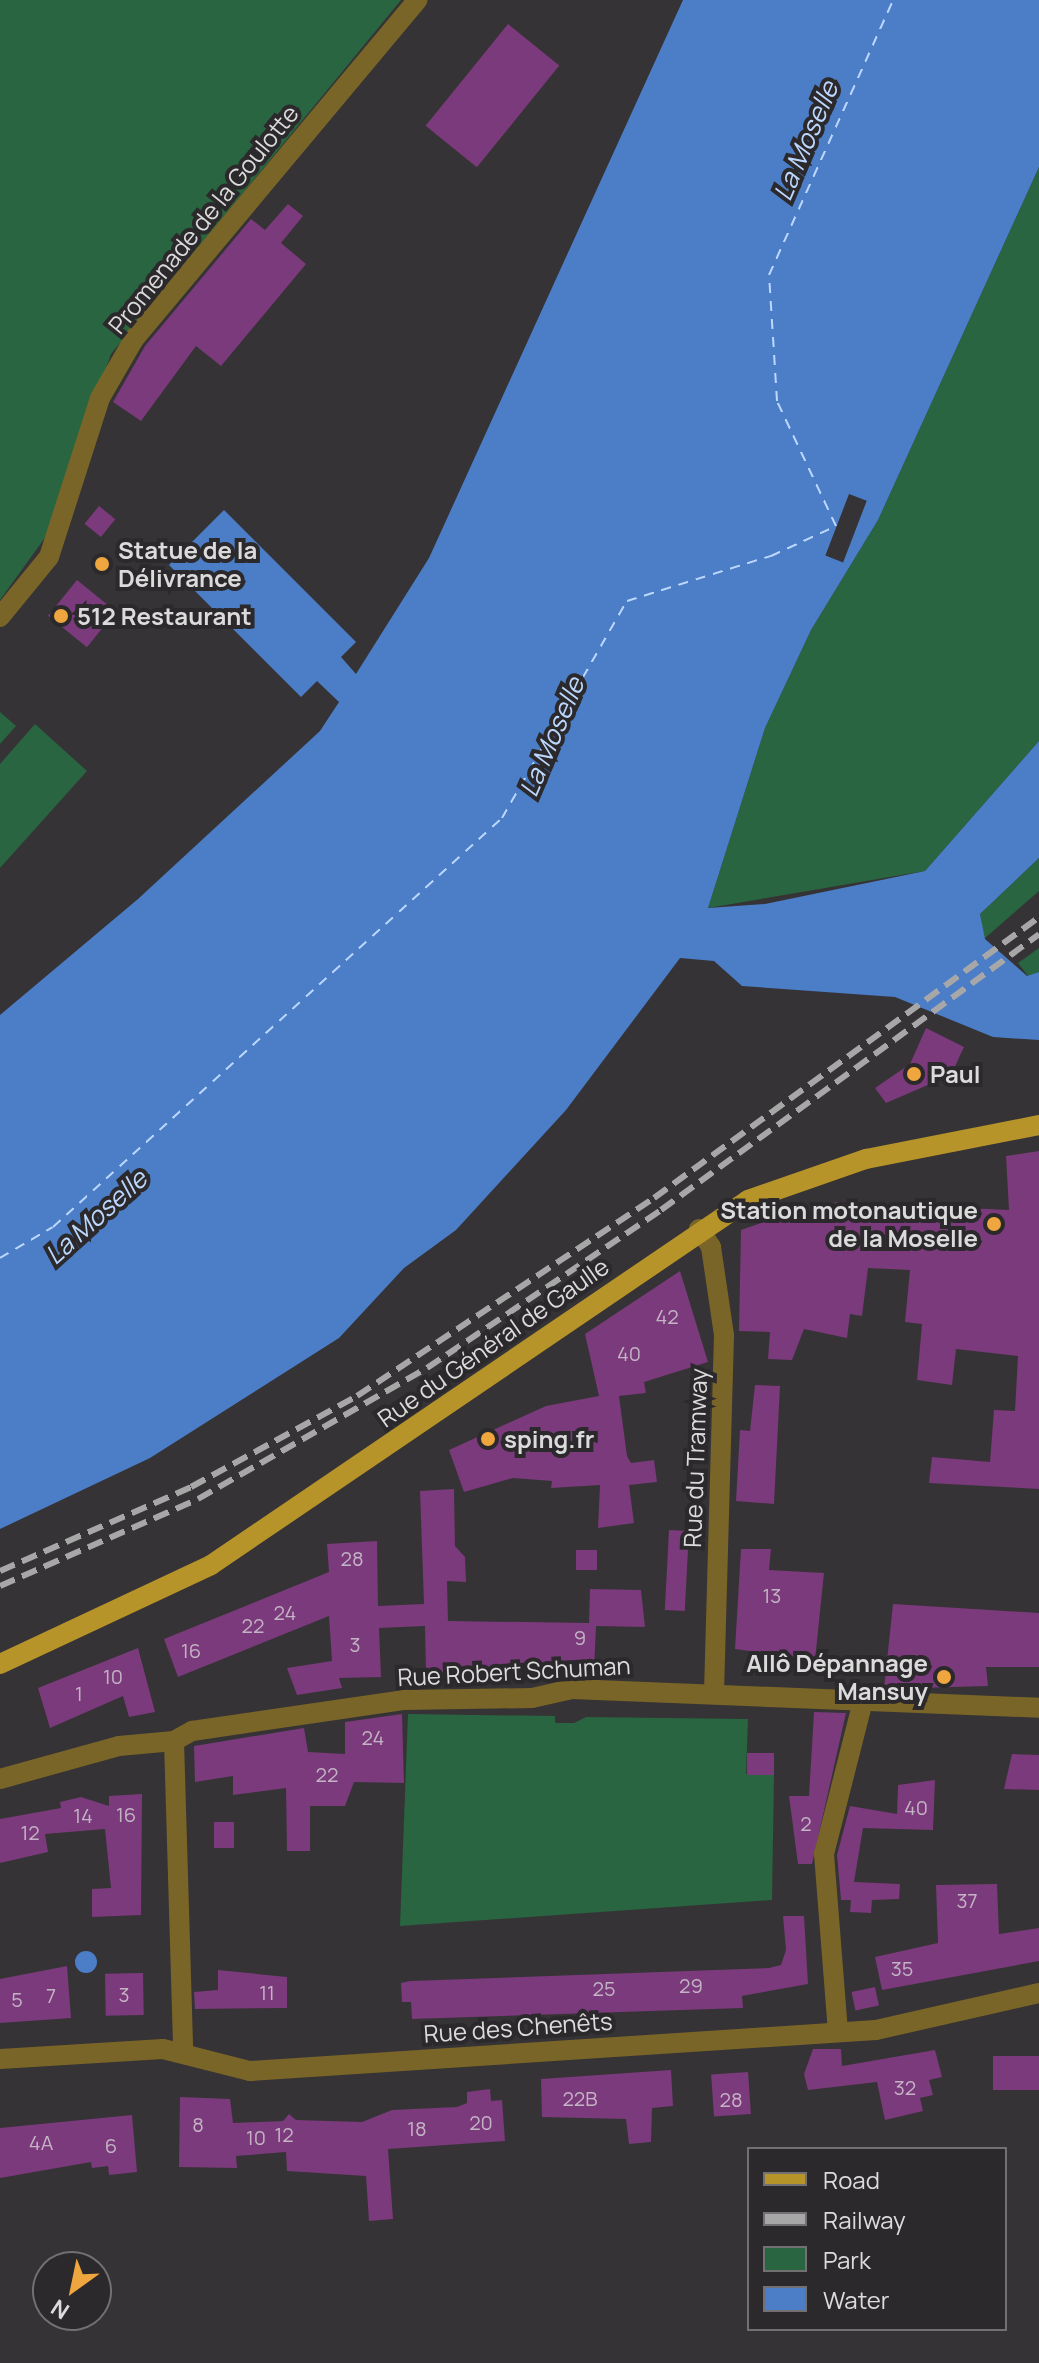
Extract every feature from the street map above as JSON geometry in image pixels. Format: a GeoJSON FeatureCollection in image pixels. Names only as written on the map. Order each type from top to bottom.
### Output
{"type":"FeatureCollection","features":[{"type":"Feature","properties":{"kind":"main road","name":"Rue du Général de Gaulle"},"geometry":{"type":"LineString","coordinates":[[0,1664],[211,1565],[699,1229],[804,1175],[1039,1125]]}},
{"type":"Feature","properties":{"kind":"street","name":"Promenade de la Goulotte"},"geometry":{"type":"LineString","coordinates":[[0,617],[49,557],[100,398],[134,339],[417,0]]}},
{"type":"Feature","properties":{"kind":"street","name":"Rue du Tramway"},"geometry":{"type":"LineString","coordinates":[[699,1229],[711,1247],[724,1335],[714,1693]]}},
{"type":"Feature","properties":{"kind":"street","name":"Rue Robert Schuman"},"geometry":{"type":"LineString","coordinates":[[0,1779],[119,1746],[174,1741],[192,1731],[405,1700],[532,1698],[572,1689],[1039,1708]]}},
{"type":"Feature","properties":{"kind":"street"},"geometry":{"type":"LineString","coordinates":[[838,2032],[824,1854],[863,1701]]}},
{"type":"Feature","properties":{"kind":"street"},"geometry":{"type":"LineString","coordinates":[[174,1741],[183,2052]]}},
{"type":"Feature","properties":{"kind":"street","name":"Rue des Chenêts"},"geometry":{"type":"LineString","coordinates":[[0,2059],[121,2047],[183,2052],[250,2071],[838,2032],[1039,1993]]}},
{"type":"Feature","properties":{"kind":"green space"},"geometry":{"type":"Polygon","coordinates":[[[0,0],[401,0],[111,354],[52,528],[0,600],[0,0]]]}},
{"type":"Feature","properties":{"kind":"green space"},"geometry":{"type":"Polygon","coordinates":[[[1039,167],[1039,741],[925,871],[708,908],[765,728],[811,630],[878,520],[1039,167]]]}},
{"type":"Feature","properties":{"kind":"green space"},"geometry":{"type":"Polygon","coordinates":[[[0,712],[16,726],[0,744],[0,712]]]}},
{"type":"Feature","properties":{"kind":"green space"},"geometry":{"type":"Polygon","coordinates":[[[35,724],[87,771],[0,868],[0,764],[35,724]]]}},
{"type":"Feature","properties":{"kind":"green space"},"geometry":{"type":"Polygon","coordinates":[[[1039,858],[1039,891],[984,939],[980,914],[1039,858]]]}},
{"type":"Feature","properties":{"kind":"green space"},"geometry":{"type":"Polygon","coordinates":[[[1039,948],[1039,972],[1028,976],[1018,963],[1039,948]]]}},
{"type":"Feature","properties":{"kind":"green space"},"geometry":{"type":"Polygon","coordinates":[[[408,1714],[555,1716],[555,1723],[574,1723],[586,1717],[748,1719],[746,1774],[774,1774],[772,1900],[400,1926],[408,1714]]]}},
{"type":"Feature","properties":{"kind":"water","name":"La Moselle"},"geometry":{"type":"Polygon","coordinates":[[[683,0],[1039,0],[1039,167],[878,520],[811,630],[765,728],[708,908],[765,904],[925,871],[1039,741],[1039,858],[980,914],[985,939],[1027,976],[1039,972],[1039,1040],[993,1037],[895,997],[742,986],[714,961],[680,958],[566,1110],[456,1230],[404,1268],[339,1338],[150,1458],[0,1529],[0,1015],[138,899],[320,731],[339,702],[317,681],[301,697],[169,565],[224,510],[356,642],[341,657],[356,674],[429,558],[683,0]]]}},
{"type":"Feature","properties":{"kind":"water"},"geometry":{"type":"Polygon","coordinates":[[[86,1951],[94,1954],[97,1962],[94,1970],[86,1973],[78,1970],[75,1962],[78,1954],[86,1951]]]}},
{"type":"Feature","properties":{"kind":"pier"},"geometry":{"type":"Polygon","coordinates":[[[849,494],[867,501],[843,562],[825,556],[849,494]]]}},
{"type":"Feature","properties":{"kind":"building"},"geometry":{"type":"Polygon","coordinates":[[[508,24],[559,66],[477,167],[426,126],[508,24]]]}},
{"type":"Feature","properties":{"kind":"building"},"geometry":{"type":"Polygon","coordinates":[[[288,204],[303,216],[281,243],[306,264],[221,366],[196,346],[141,421],[113,402],[145,346],[251,219],[265,230],[288,204]]]}},
{"type":"Feature","properties":{"kind":"building"},"geometry":{"type":"Polygon","coordinates":[[[99,506],[115,519],[101,537],[85,524],[99,506]]]}},
{"type":"Feature","properties":{"kind":"building"},"geometry":{"type":"Polygon","coordinates":[[[77,580],[116,611],[87,647],[48,616],[77,580]]]}},
{"type":"Feature","properties":{"kind":"building"},"geometry":{"type":"Polygon","coordinates":[[[926,1028],[964,1047],[951,1075],[886,1103],[875,1088],[910,1064],[926,1028]]]}},
{"type":"Feature","properties":{"kind":"building"},"geometry":{"type":"Polygon","coordinates":[[[1039,1151],[1039,1489],[929,1483],[932,1457],[990,1462],[994,1410],[1015,1411],[1018,1356],[956,1349],[952,1385],[917,1380],[922,1324],[905,1322],[910,1270],[868,1268],[862,1316],[850,1314],[847,1338],[804,1329],[792,1360],[768,1359],[770,1332],[739,1331],[741,1230],[781,1216],[781,1206],[834,1208],[835,1202],[1009,1210],[1006,1156],[1039,1151]]]}},
{"type":"Feature","properties":{"kind":"building"},"geometry":{"type":"Polygon","coordinates":[[[680,1271],[708,1362],[644,1382],[646,1393],[619,1396],[627,1456],[631,1463],[654,1460],[657,1482],[629,1485],[634,1523],[598,1528],[600,1485],[551,1488],[552,1481],[513,1478],[464,1492],[449,1450],[546,1406],[599,1396],[585,1334],[680,1271]]]}},
{"type":"Feature","properties":{"kind":"building"},"geometry":{"type":"Polygon","coordinates":[[[755,1385],[780,1386],[774,1504],[736,1501],[740,1430],[750,1431],[755,1385]]]}},
{"type":"Feature","properties":{"kind":"building"},"geometry":{"type":"Polygon","coordinates":[[[454,1489],[455,1546],[465,1557],[466,1582],[447,1581],[448,1621],[589,1623],[590,1589],[641,1590],[645,1627],[596,1626],[594,1670],[462,1666],[462,1674],[426,1674],[425,1626],[379,1628],[381,1677],[339,1678],[342,1688],[297,1695],[287,1668],[332,1661],[329,1616],[178,1677],[164,1639],[329,1572],[327,1544],[377,1541],[378,1606],[424,1604],[420,1491],[454,1489]]]}},
{"type":"Feature","properties":{"kind":"building"},"geometry":{"type":"Polygon","coordinates":[[[669,1530],[689,1531],[685,1611],[665,1610],[669,1530]]]}},
{"type":"Feature","properties":{"kind":"building"},"geometry":{"type":"Polygon","coordinates":[[[741,1549],[771,1549],[769,1570],[824,1573],[815,1660],[735,1649],[741,1549]]]}},
{"type":"Feature","properties":{"kind":"building"},"geometry":{"type":"Polygon","coordinates":[[[576,1550],[597,1550],[597,1570],[576,1570],[576,1550]]]}},
{"type":"Feature","properties":{"kind":"building"},"geometry":{"type":"Polygon","coordinates":[[[893,1604],[1039,1613],[1039,1667],[986,1667],[988,1686],[884,1689],[893,1604]]]}},
{"type":"Feature","properties":{"kind":"building"},"geometry":{"type":"Polygon","coordinates":[[[138,1648],[155,1712],[129,1717],[123,1696],[50,1728],[38,1688],[138,1648]]]}},
{"type":"Feature","properties":{"kind":"building"},"geometry":{"type":"Polygon","coordinates":[[[814,1712],[846,1713],[812,1864],[798,1864],[789,1796],[809,1796],[814,1712]]]}},
{"type":"Feature","properties":{"kind":"building"},"geometry":{"type":"Polygon","coordinates":[[[402,1714],[404,1783],[354,1782],[345,1806],[310,1806],[310,1851],[287,1851],[286,1788],[233,1795],[233,1776],[195,1782],[194,1746],[304,1728],[308,1752],[345,1754],[345,1722],[402,1714]]]}},
{"type":"Feature","properties":{"kind":"building"},"geometry":{"type":"Polygon","coordinates":[[[747,1753],[774,1753],[774,1775],[747,1775],[747,1753]]]}},
{"type":"Feature","properties":{"kind":"building"},"geometry":{"type":"Polygon","coordinates":[[[1012,1754],[1039,1755],[1039,1790],[1004,1789],[1012,1754]]]}},
{"type":"Feature","properties":{"kind":"building"},"geometry":{"type":"Polygon","coordinates":[[[935,1780],[933,1830],[863,1828],[854,1882],[900,1884],[899,1899],[872,1900],[871,1913],[850,1912],[851,1900],[841,1900],[837,1855],[850,1806],[897,1814],[898,1785],[935,1780]]]}},
{"type":"Feature","properties":{"kind":"building"},"geometry":{"type":"Polygon","coordinates":[[[142,1794],[141,1915],[92,1917],[92,1889],[111,1888],[105,1829],[45,1834],[48,1852],[0,1863],[0,1819],[61,1808],[60,1802],[81,1797],[109,1806],[109,1796],[142,1794]]]}},
{"type":"Feature","properties":{"kind":"building"},"geometry":{"type":"Polygon","coordinates":[[[214,1822],[234,1822],[234,1848],[214,1848],[214,1822]]]}},
{"type":"Feature","properties":{"kind":"building"},"geometry":{"type":"Polygon","coordinates":[[[997,1884],[999,1934],[1039,1928],[1039,1961],[882,1990],[875,1957],[938,1943],[936,1885],[997,1884]]]}},
{"type":"Feature","properties":{"kind":"building"},"geometry":{"type":"Polygon","coordinates":[[[783,1916],[804,1916],[808,1984],[742,1996],[743,2008],[412,2019],[411,2002],[402,2002],[401,1983],[410,1981],[769,1968],[781,1965],[786,1950],[783,1916]]]}},
{"type":"Feature","properties":{"kind":"building"},"geometry":{"type":"Polygon","coordinates":[[[67,1966],[71,2018],[0,2023],[0,1979],[67,1966]]]}},
{"type":"Feature","properties":{"kind":"building"},"geometry":{"type":"Polygon","coordinates":[[[218,1970],[287,1977],[287,2008],[195,2009],[194,1992],[218,1990],[218,1970]]]}},
{"type":"Feature","properties":{"kind":"building"},"geometry":{"type":"Polygon","coordinates":[[[143,1973],[144,2015],[106,2016],[105,1974],[143,1973]]]}},
{"type":"Feature","properties":{"kind":"building"},"geometry":{"type":"Polygon","coordinates":[[[875,1987],[879,2006],[855,2011],[852,1992],[875,1987]]]}},
{"type":"Feature","properties":{"kind":"building"},"geometry":{"type":"Polygon","coordinates":[[[813,2049],[841,2049],[842,2066],[935,2050],[942,2077],[929,2080],[933,2095],[920,2098],[923,2111],[885,2120],[877,2082],[808,2090],[804,2074],[813,2049]]]}},
{"type":"Feature","properties":{"kind":"building"},"geometry":{"type":"Polygon","coordinates":[[[993,2056],[1039,2056],[1039,2090],[993,2090],[993,2056]]]}},
{"type":"Feature","properties":{"kind":"building"},"geometry":{"type":"Polygon","coordinates":[[[671,2070],[673,2106],[652,2108],[651,2142],[629,2144],[626,2119],[542,2117],[541,2079],[671,2070]]]}},
{"type":"Feature","properties":{"kind":"building"},"geometry":{"type":"Polygon","coordinates":[[[748,2072],[751,2114],[714,2116],[711,2075],[748,2072]]]}},
{"type":"Feature","properties":{"kind":"building"},"geometry":{"type":"Polygon","coordinates":[[[490,2089],[491,2101],[502,2100],[505,2141],[388,2149],[393,2219],[369,2221],[366,2176],[287,2171],[286,2152],[236,2156],[237,2168],[179,2167],[180,2097],[230,2099],[233,2123],[283,2121],[289,2114],[296,2120],[362,2122],[392,2110],[457,2107],[467,2103],[467,2092],[490,2089]]]}},
{"type":"Feature","properties":{"kind":"building"},"geometry":{"type":"Polygon","coordinates":[[[132,2115],[137,2172],[109,2175],[108,2166],[92,2168],[91,2162],[0,2178],[0,2128],[132,2115]]]}},
{"type":"Feature","properties":{"kind":"ferry route"},"geometry":{"type":"LineString","coordinates":[[0,1258],[53,1227],[502,818],[627,601],[771,556],[836,526],[777,401],[769,275],[893,0]]}},
{"type":"Feature","properties":{"kind":"railway"},"geometry":{"type":"LineString","coordinates":[[0,1571],[191,1487],[357,1396],[654,1198],[1039,917]]}},
{"type":"Feature","properties":{"kind":"railway"},"geometry":{"type":"LineString","coordinates":[[0,1586],[198,1499],[427,1368],[661,1210],[1039,934]]}},
{"type":"Feature","properties":{"kind":"place","name":"Statue de la Délivrance"},"geometry":{"type":"Point","coordinates":[102,564]}},
{"type":"Feature","properties":{"kind":"place","name":"512 Restaurant"},"geometry":{"type":"Point","coordinates":[61,616]}},
{"type":"Feature","properties":{"kind":"place","name":"Paul"},"geometry":{"type":"Point","coordinates":[914,1074]}},
{"type":"Feature","properties":{"kind":"place","name":"Station motonautique de la Moselle"},"geometry":{"type":"Point","coordinates":[994,1224]}},
{"type":"Feature","properties":{"kind":"place","name":"sping.fr"},"geometry":{"type":"Point","coordinates":[488,1439]}},
{"type":"Feature","properties":{"kind":"place","name":"Allô Dépannage Mansuy"},"geometry":{"type":"Point","coordinates":[944,1677]}}]}
